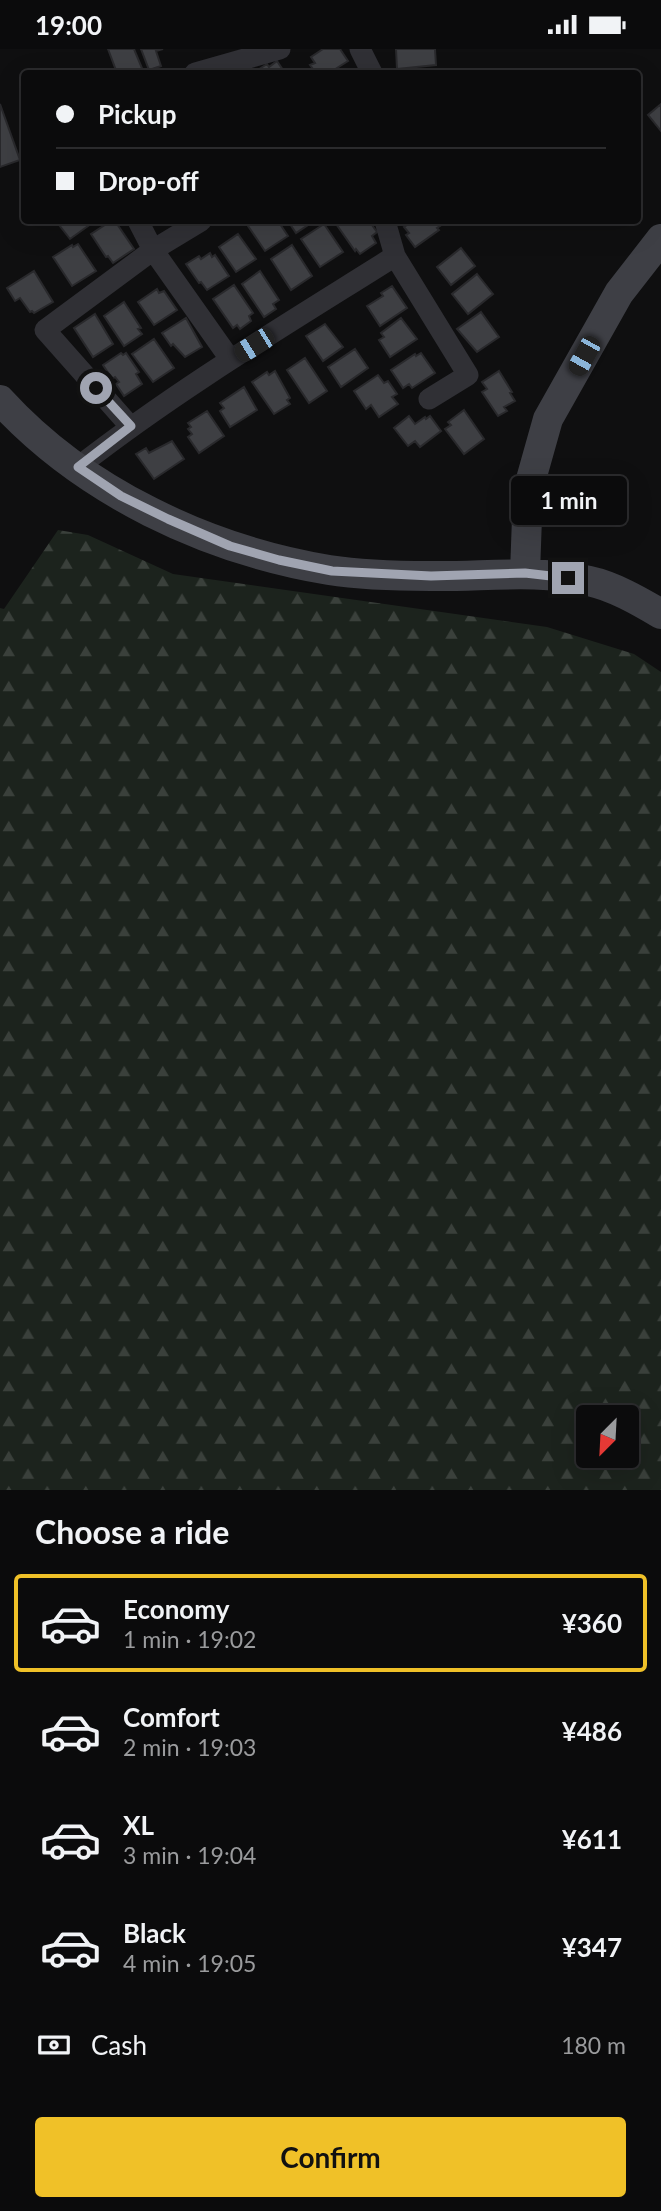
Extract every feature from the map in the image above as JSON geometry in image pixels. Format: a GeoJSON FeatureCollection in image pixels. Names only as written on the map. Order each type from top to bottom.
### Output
{"type":"FeatureCollection","features":[{"type":"Feature","properties":{"kind":"street"},"geometry":{"type":"LineString","coordinates":[[206,70],[280,49]]}},
{"type":"Feature","properties":{"kind":"street"},"geometry":{"type":"LineString","coordinates":[[360,49],[370,70]]}},
{"type":"Feature","properties":{"kind":"street"},"geometry":{"type":"LineString","coordinates":[[140,224],[153,250],[230,359]]}},
{"type":"Feature","properties":{"kind":"street"},"geometry":{"type":"LineString","coordinates":[[131,426],[45,330],[153,250],[196,224]]}},
{"type":"Feature","properties":{"kind":"street"},"geometry":{"type":"LineString","coordinates":[[386,224],[395,256],[468,375],[429,399]]}},
{"type":"Feature","properties":{"kind":"street"},"geometry":{"type":"LineString","coordinates":[[525,573],[528,490],[548,419],[619,293],[661,239]]}},
{"type":"Feature","properties":{"kind":"street"},"geometry":{"type":"LineString","coordinates":[[78,467],[131,426],[230,359],[395,256]]}},
{"type":"Feature","properties":{"kind":"street"},"geometry":{"type":"LineString","coordinates":[[0,400],[35,434],[121,496],[230,546],[332,571],[431,576],[525,573],[590,581],[661,614]]}},
{"type":"Feature","properties":{"kind":"green space"},"geometry":{"type":"Polygon","coordinates":[[[58,530],[88,535],[173,574],[547,627],[634,654],[661,672],[661,1490],[0,1490],[0,608],[4,609],[58,530]]]}},
{"type":"Feature","properties":{"kind":"building"},"geometry":{"type":"Polygon","coordinates":[[[108,49],[134,49],[143,70],[116,70],[108,49]]]}},
{"type":"Feature","properties":{"kind":"building"},"geometry":{"type":"Polygon","coordinates":[[[141,49],[163,49],[156,51],[161,66],[149,70],[141,49]]]}},
{"type":"Feature","properties":{"kind":"building"},"geometry":{"type":"Polygon","coordinates":[[[323,49],[340,49],[348,61],[334,70],[314,70],[310,65],[315,63],[311,57],[323,49]]]}},
{"type":"Feature","properties":{"kind":"building"},"geometry":{"type":"Polygon","coordinates":[[[396,49],[435,49],[436,65],[397,69],[396,49]]]}},
{"type":"Feature","properties":{"kind":"building"},"geometry":{"type":"Polygon","coordinates":[[[277,61],[283,70],[258,70],[267,64],[269,67],[277,61]]]}},
{"type":"Feature","properties":{"kind":"building"},"geometry":{"type":"Polygon","coordinates":[[[0,104],[20,160],[0,167],[0,104]]]}},
{"type":"Feature","properties":{"kind":"building"},"geometry":{"type":"Polygon","coordinates":[[[661,104],[661,131],[648,115],[661,104]]]}},
{"type":"Feature","properties":{"kind":"building"},"geometry":{"type":"Polygon","coordinates":[[[58,224],[91,224],[70,239],[58,224]]]}},
{"type":"Feature","properties":{"kind":"building"},"geometry":{"type":"Polygon","coordinates":[[[106,224],[117,224],[134,249],[113,263],[91,234],[106,224]]]}},
{"type":"Feature","properties":{"kind":"building"},"geometry":{"type":"Polygon","coordinates":[[[247,224],[280,224],[288,236],[265,251],[247,224]]]}},
{"type":"Feature","properties":{"kind":"building"},"geometry":{"type":"Polygon","coordinates":[[[290,224],[310,224],[296,233],[290,224]]]}},
{"type":"Feature","properties":{"kind":"building"},"geometry":{"type":"Polygon","coordinates":[[[324,224],[343,252],[320,267],[301,239],[324,224]]]}},
{"type":"Feature","properties":{"kind":"building"},"geometry":{"type":"Polygon","coordinates":[[[336,224],[371,224],[377,232],[372,236],[376,243],[360,254],[356,249],[355,251],[336,224]]]}},
{"type":"Feature","properties":{"kind":"building"},"geometry":{"type":"Polygon","coordinates":[[[408,224],[440,226],[437,228],[439,230],[415,247],[406,235],[409,233],[404,227],[408,224]]]}},
{"type":"Feature","properties":{"kind":"building"},"geometry":{"type":"Polygon","coordinates":[[[238,234],[256,259],[236,272],[219,247],[238,234]]]}},
{"type":"Feature","properties":{"kind":"building"},"geometry":{"type":"Polygon","coordinates":[[[78,244],[96,271],[72,286],[53,257],[78,244]]]}},
{"type":"Feature","properties":{"kind":"building"},"geometry":{"type":"Polygon","coordinates":[[[292,245],[312,276],[291,290],[271,259],[292,245]]]}},
{"type":"Feature","properties":{"kind":"building"},"geometry":{"type":"Polygon","coordinates":[[[461,248],[475,266],[451,285],[437,267],[461,248]]]}},
{"type":"Feature","properties":{"kind":"building"},"geometry":{"type":"Polygon","coordinates":[[[210,253],[212,257],[215,255],[229,276],[207,290],[186,264],[210,253]]]}},
{"type":"Feature","properties":{"kind":"building"},"geometry":{"type":"Polygon","coordinates":[[[34,271],[53,302],[34,313],[30,312],[20,298],[15,301],[7,288],[34,271]]]}},
{"type":"Feature","properties":{"kind":"building"},"geometry":{"type":"Polygon","coordinates":[[[260,271],[279,300],[273,304],[276,309],[264,317],[242,284],[260,271]]]}},
{"type":"Feature","properties":{"kind":"building"},"geometry":{"type":"Polygon","coordinates":[[[477,274],[493,294],[468,314],[452,294],[477,274]]]}},
{"type":"Feature","properties":{"kind":"building"},"geometry":{"type":"Polygon","coordinates":[[[234,285],[253,313],[249,316],[251,321],[240,329],[237,325],[233,328],[213,299],[234,285]]]}},
{"type":"Feature","properties":{"kind":"building"},"geometry":{"type":"Polygon","coordinates":[[[392,286],[407,308],[380,326],[367,306],[383,296],[381,293],[392,286]]]}},
{"type":"Feature","properties":{"kind":"building"},"geometry":{"type":"Polygon","coordinates":[[[157,289],[159,293],[164,291],[177,310],[154,325],[138,302],[157,289]]]}},
{"type":"Feature","properties":{"kind":"building"},"geometry":{"type":"Polygon","coordinates":[[[124,302],[142,334],[124,346],[104,316],[124,302]]]}},
{"type":"Feature","properties":{"kind":"building"},"geometry":{"type":"Polygon","coordinates":[[[481,312],[499,337],[477,352],[457,329],[481,312]]]}},
{"type":"Feature","properties":{"kind":"building"},"geometry":{"type":"Polygon","coordinates":[[[95,314],[113,344],[93,357],[74,328],[95,314]]]}},
{"type":"Feature","properties":{"kind":"building"},"geometry":{"type":"Polygon","coordinates":[[[186,318],[202,347],[185,357],[173,344],[171,346],[162,333],[186,318]]]}},
{"type":"Feature","properties":{"kind":"building"},"geometry":{"type":"Polygon","coordinates":[[[401,318],[417,339],[390,357],[379,340],[384,337],[381,333],[401,318]]]}},
{"type":"Feature","properties":{"kind":"building"},"geometry":{"type":"Polygon","coordinates":[[[325,324],[343,347],[323,361],[306,336],[325,324]]]}},
{"type":"Feature","properties":{"kind":"building"},"geometry":{"type":"Polygon","coordinates":[[[154,339],[174,368],[153,382],[132,354],[154,339]]]}},
{"type":"Feature","properties":{"kind":"building"},"geometry":{"type":"Polygon","coordinates":[[[355,349],[368,368],[341,387],[328,367],[355,349]]]}},
{"type":"Feature","properties":{"kind":"building"},"geometry":{"type":"Polygon","coordinates":[[[121,353],[126,353],[139,372],[136,374],[142,384],[124,396],[116,384],[119,382],[115,377],[112,379],[103,365],[121,353]]]}},
{"type":"Feature","properties":{"kind":"building"},"geometry":{"type":"Polygon","coordinates":[[[421,353],[435,373],[412,388],[409,384],[403,388],[391,370],[421,353]]]}},
{"type":"Feature","properties":{"kind":"building"},"geometry":{"type":"Polygon","coordinates":[[[305,358],[327,391],[309,403],[287,370],[305,358]]]}},
{"type":"Feature","properties":{"kind":"building"},"geometry":{"type":"Polygon","coordinates":[[[275,371],[290,398],[287,400],[290,404],[274,414],[252,382],[267,372],[269,375],[275,371]]]}},
{"type":"Feature","properties":{"kind":"building"},"geometry":{"type":"Polygon","coordinates":[[[499,371],[515,401],[504,407],[507,411],[498,416],[482,392],[487,389],[482,382],[499,371]]]}},
{"type":"Feature","properties":{"kind":"building"},"geometry":{"type":"Polygon","coordinates":[[[378,375],[384,383],[388,381],[397,394],[392,397],[398,404],[379,417],[371,405],[366,409],[354,391],[378,375]]]}},
{"type":"Feature","properties":{"kind":"building"},"geometry":{"type":"Polygon","coordinates":[[[244,387],[257,410],[230,427],[220,411],[224,408],[220,403],[244,387]]]}},
{"type":"Feature","properties":{"kind":"building"},"geometry":{"type":"Polygon","coordinates":[[[464,410],[484,439],[464,454],[445,429],[451,425],[448,422],[464,410]]]}},
{"type":"Feature","properties":{"kind":"building"},"geometry":{"type":"Polygon","coordinates":[[[207,411],[224,436],[199,453],[188,437],[192,434],[188,423],[207,411]]]}},
{"type":"Feature","properties":{"kind":"building"},"geometry":{"type":"Polygon","coordinates":[[[409,416],[415,424],[430,416],[441,431],[420,447],[415,441],[408,446],[394,428],[409,416]]]}},
{"type":"Feature","properties":{"kind":"building"},"geometry":{"type":"Polygon","coordinates":[[[172,441],[184,459],[154,479],[136,454],[146,448],[149,453],[172,441]]]}},
{"type":"Feature","properties":{"kind":"route"},"geometry":{"type":"LineString","coordinates":[[96,388],[131,426],[78,467],[121,496],[230,546],[332,571],[431,576],[525,573],[568,578]]}}]}
